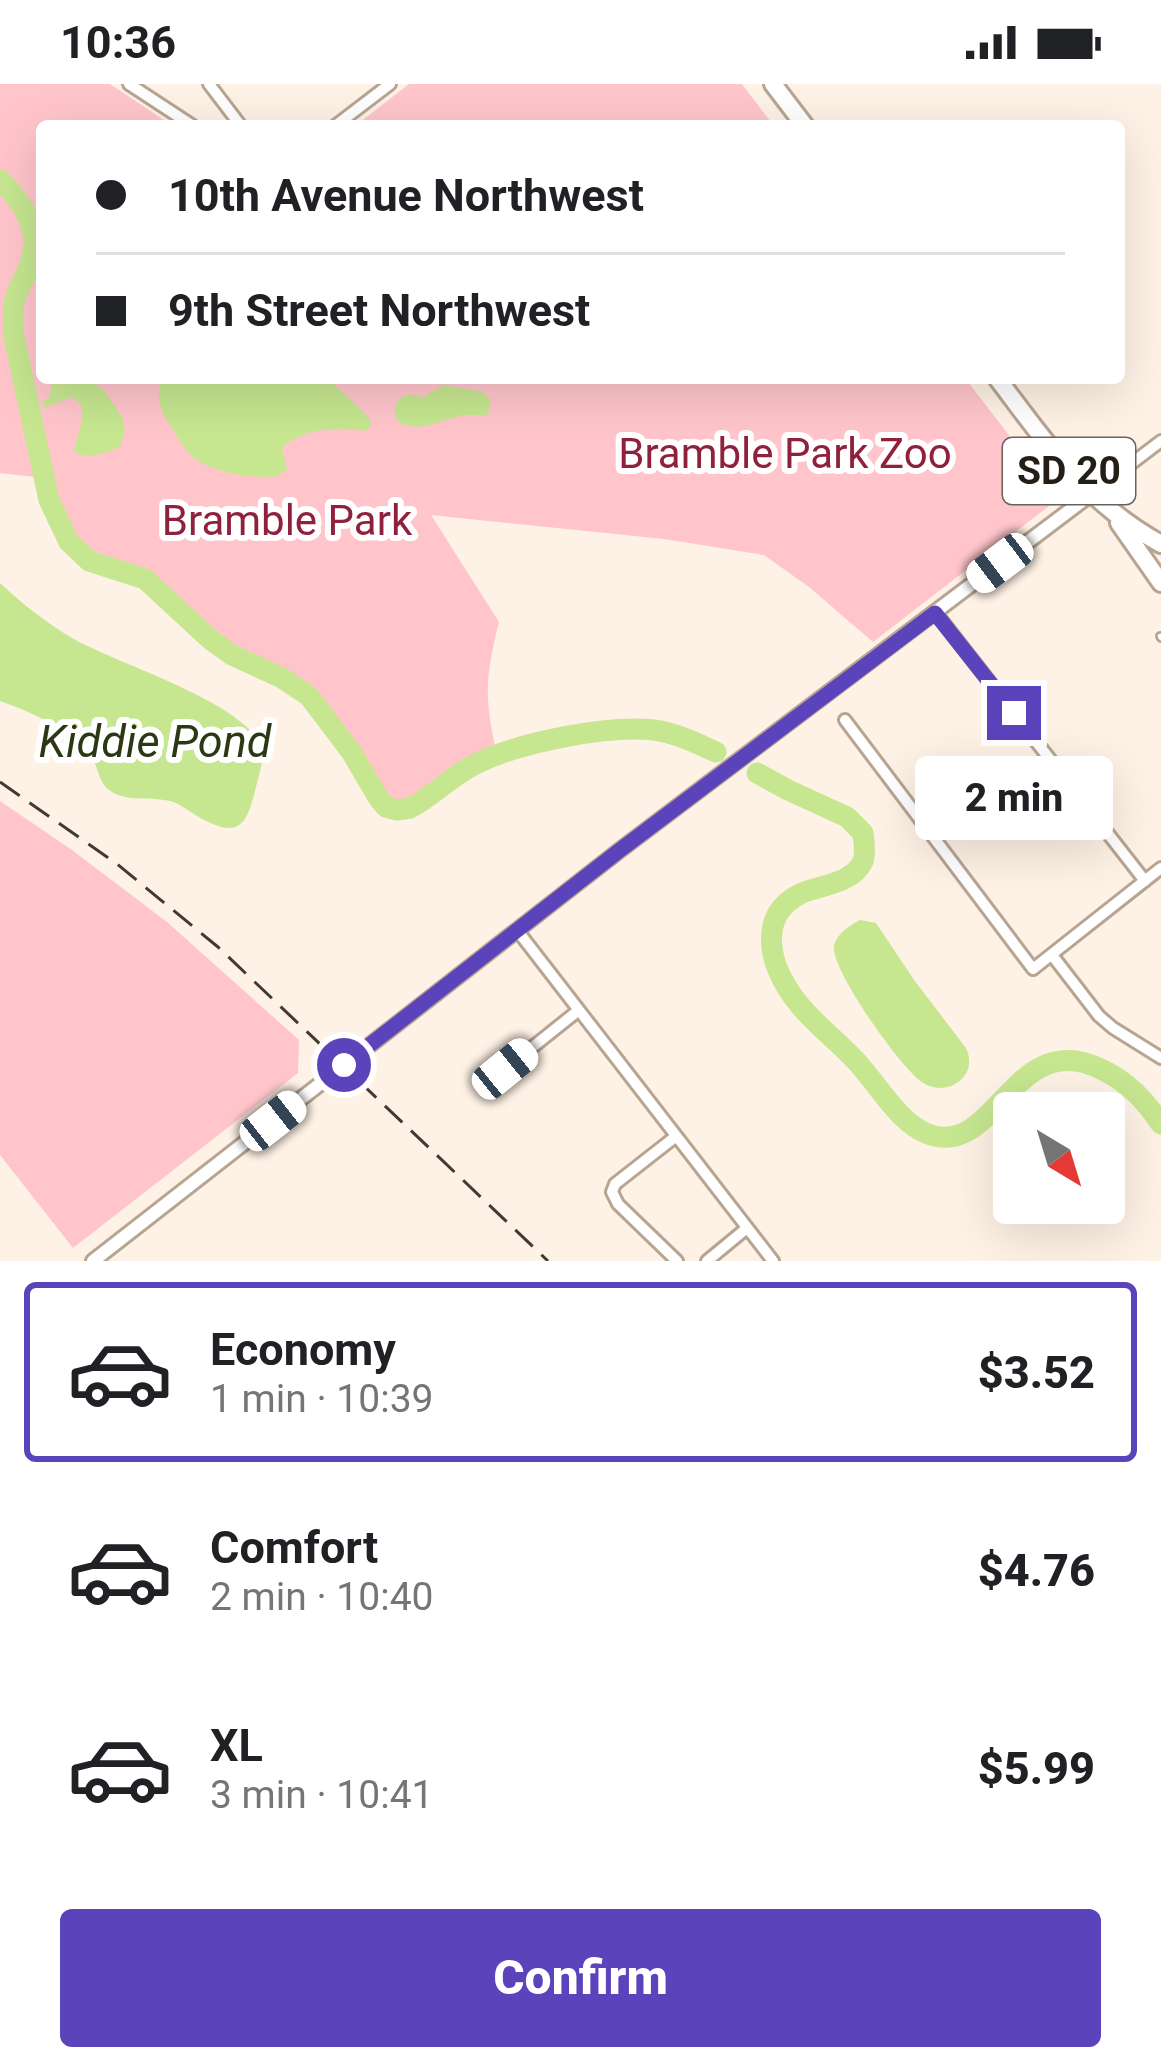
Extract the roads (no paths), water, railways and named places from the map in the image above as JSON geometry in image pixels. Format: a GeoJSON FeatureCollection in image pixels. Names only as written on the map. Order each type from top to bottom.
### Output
{"type":"FeatureCollection","features":[{"type":"Feature","properties":{"kind":"main road"},"geometry":{"type":"LineString","coordinates":[[773,84],[800,120]]}},
{"type":"Feature","properties":{"kind":"main road","name":"SD 20"},"geometry":{"type":"LineString","coordinates":[[1002,384],[1090,495],[1161,544]]}},
{"type":"Feature","properties":{"kind":"main road"},"geometry":{"type":"LineString","coordinates":[[1112,512],[1161,583]]}},
{"type":"Feature","properties":{"kind":"street"},"geometry":{"type":"LineString","coordinates":[[130,84],[185,120]]}},
{"type":"Feature","properties":{"kind":"street"},"geometry":{"type":"LineString","coordinates":[[209,84],[236,120]]}},
{"type":"Feature","properties":{"kind":"street"},"geometry":{"type":"LineString","coordinates":[[343,120],[390,84]]}},
{"type":"Feature","properties":{"kind":"street"},"geometry":{"type":"LineString","coordinates":[[93,1261],[517,930],[1161,442]]}},
{"type":"Feature","properties":{"kind":"street"},"geometry":{"type":"LineString","coordinates":[[935,613],[1144,881]]}},
{"type":"Feature","properties":{"kind":"street"},"geometry":{"type":"LineString","coordinates":[[844,720],[1033,969],[1161,868]]}},
{"type":"Feature","properties":{"kind":"street"},"geometry":{"type":"LineString","coordinates":[[517,930],[772,1261]]}},
{"type":"Feature","properties":{"kind":"street"},"geometry":{"type":"LineString","coordinates":[[1052,955],[1099,1016],[1161,1058]]}},
{"type":"Feature","properties":{"kind":"street"},"geometry":{"type":"LineString","coordinates":[[505,1069],[579,1010]]}},
{"type":"Feature","properties":{"kind":"street"},"geometry":{"type":"LineString","coordinates":[[675,1136],[614,1184],[612,1192],[618,1204],[676,1261]]}},
{"type":"Feature","properties":{"kind":"street"},"geometry":{"type":"LineString","coordinates":[[707,1261],[747,1228]]}},
{"type":"Feature","properties":{"kind":"water"},"geometry":{"type":"Polygon","coordinates":[[[52,384],[94,384],[104,390],[122,417],[121,445],[99,454],[76,453],[81,404],[71,397],[45,408],[42,402],[49,398],[52,384]]]}},
{"type":"Feature","properties":{"kind":"water"},"geometry":{"type":"Polygon","coordinates":[[[161,384],[333,384],[372,424],[365,431],[343,429],[300,436],[282,448],[287,469],[279,476],[248,476],[206,465],[190,454],[165,417],[161,384]]]}},
{"type":"Feature","properties":{"kind":"water"},"geometry":{"type":"Polygon","coordinates":[[[444,385],[484,392],[491,402],[488,415],[459,416],[425,426],[398,422],[394,411],[399,399],[410,394],[422,397],[444,385]]]}},
{"type":"Feature","properties":{"kind":"water","name":"Kiddie Pond"},"geometry":{"type":"Polygon","coordinates":[[[0,583],[72,638],[203,698],[248,729],[263,755],[242,822],[225,828],[173,802],[116,794],[105,786],[92,758],[73,739],[38,716],[0,701],[0,583]]]}},
{"type":"Feature","properties":{"kind":"water"},"geometry":{"type":"Polygon","coordinates":[[[860,920],[876,923],[966,1048],[968,1067],[952,1086],[934,1087],[915,1076],[843,975],[834,945],[860,920]]]}},
{"type":"Feature","properties":{"kind":"waterway"},"geometry":{"type":"LineString","coordinates":[[0,180],[23,208],[32,229],[33,252],[14,304],[14,337],[49,500],[69,542],[89,561],[145,579],[232,655],[309,696],[386,807],[410,808],[480,762],[566,737],[654,730],[716,752]]}},
{"type":"Feature","properties":{"kind":"waterway"},"geometry":{"type":"LineString","coordinates":[[757,773],[847,817],[863,833],[863,861],[852,875],[800,894],[778,913],[772,951],[795,999],[917,1129],[951,1137],[971,1129],[1026,1078],[1046,1065],[1071,1061],[1120,1080],[1161,1124]]}},
{"type":"Feature","properties":{"kind":"railway"},"geometry":{"type":"LineString","coordinates":[[0,782],[117,864],[218,947],[548,1261]]}},
{"type":"Feature","properties":{"kind":"park label","name":"Bramble Park Zoo"},"geometry":{"type":"Point","coordinates":[785,453]}},
{"type":"Feature","properties":{"kind":"park label","name":"Bramble Park"},"geometry":{"type":"Point","coordinates":[287,520]}}]}
